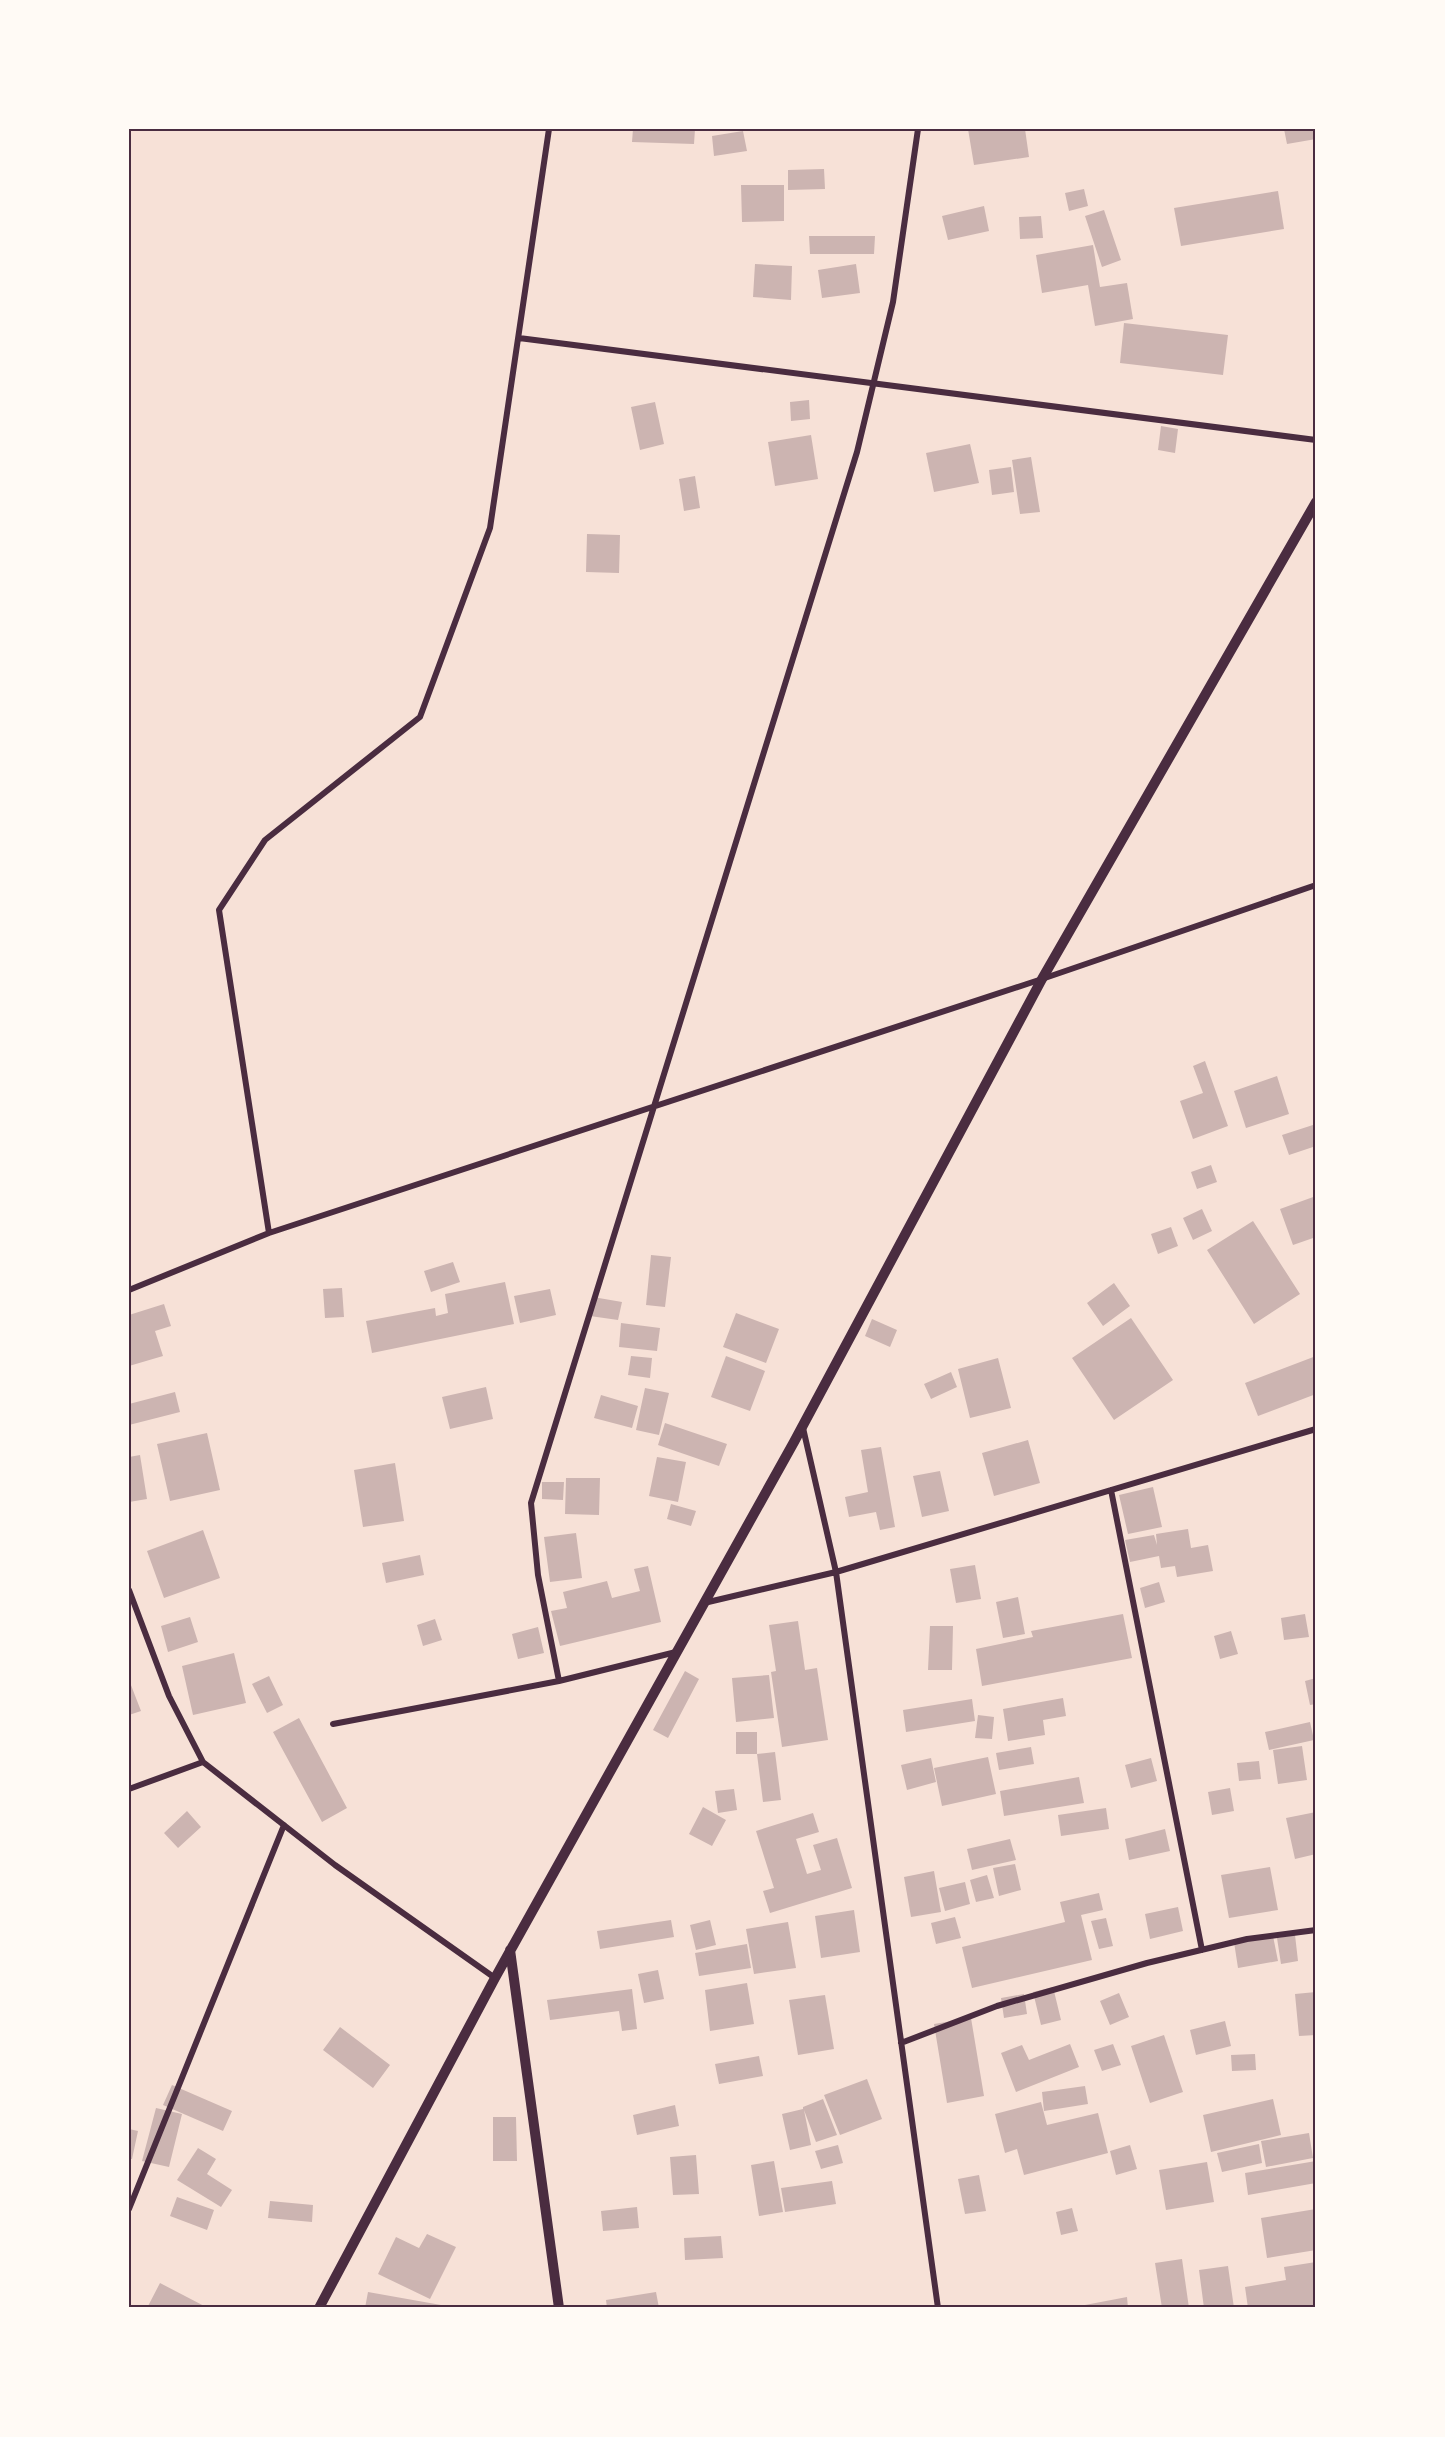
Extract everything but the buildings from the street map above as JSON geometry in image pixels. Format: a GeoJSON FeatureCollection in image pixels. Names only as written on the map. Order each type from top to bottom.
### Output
{"type":"FeatureCollection","features":[{"type":"Feature","properties":{"kind":"street"},"geometry":{"type":"LineString","coordinates":[[269,1233],[219,910],[265,840],[420,717],[490,528],[549,129]]}},
{"type":"Feature","properties":{"kind":"street"},"geometry":{"type":"LineString","coordinates":[[559,1681],[538,1575],[531,1503],[857,452],[893,302],[918,129]]}},
{"type":"Feature","properties":{"kind":"street"},"geometry":{"type":"LineString","coordinates":[[519,338],[1316,440]]}},
{"type":"Feature","properties":{"kind":"street"},"geometry":{"type":"LineString","coordinates":[[319,2308],[510,1950],[802,1425],[1042,979],[1316,502]]}},
{"type":"Feature","properties":{"kind":"street"},"geometry":{"type":"LineString","coordinates":[[129,1290],[269,1233],[1042,979],[1316,885]]}},
{"type":"Feature","properties":{"kind":"street"},"geometry":{"type":"LineString","coordinates":[[802,1425],[836,1572],[938,2308]]}},
{"type":"Feature","properties":{"kind":"street"},"geometry":{"type":"LineString","coordinates":[[704,1603],[836,1572],[1316,1429]]}},
{"type":"Feature","properties":{"kind":"street"},"geometry":{"type":"LineString","coordinates":[[1111,1490],[1202,1950]]}},
{"type":"Feature","properties":{"kind":"street"},"geometry":{"type":"LineString","coordinates":[[129,1590],[169,1696],[203,1762],[335,1865],[495,1978]]}},
{"type":"Feature","properties":{"kind":"street"},"geometry":{"type":"LineString","coordinates":[[333,1724],[559,1681],[676,1652]]}},
{"type":"Feature","properties":{"kind":"street"},"geometry":{"type":"LineString","coordinates":[[129,1789],[203,1762]]}},
{"type":"Feature","properties":{"kind":"street"},"geometry":{"type":"LineString","coordinates":[[129,2209],[284,1825]]}},
{"type":"Feature","properties":{"kind":"street"},"geometry":{"type":"LineString","coordinates":[[901,2043],[997,2006],[1202,1950],[1247,1939],[1316,1930]]}},
{"type":"Feature","properties":{"kind":"street"},"geometry":{"type":"LineString","coordinates":[[510,1950],[559,2308]]}}]}
